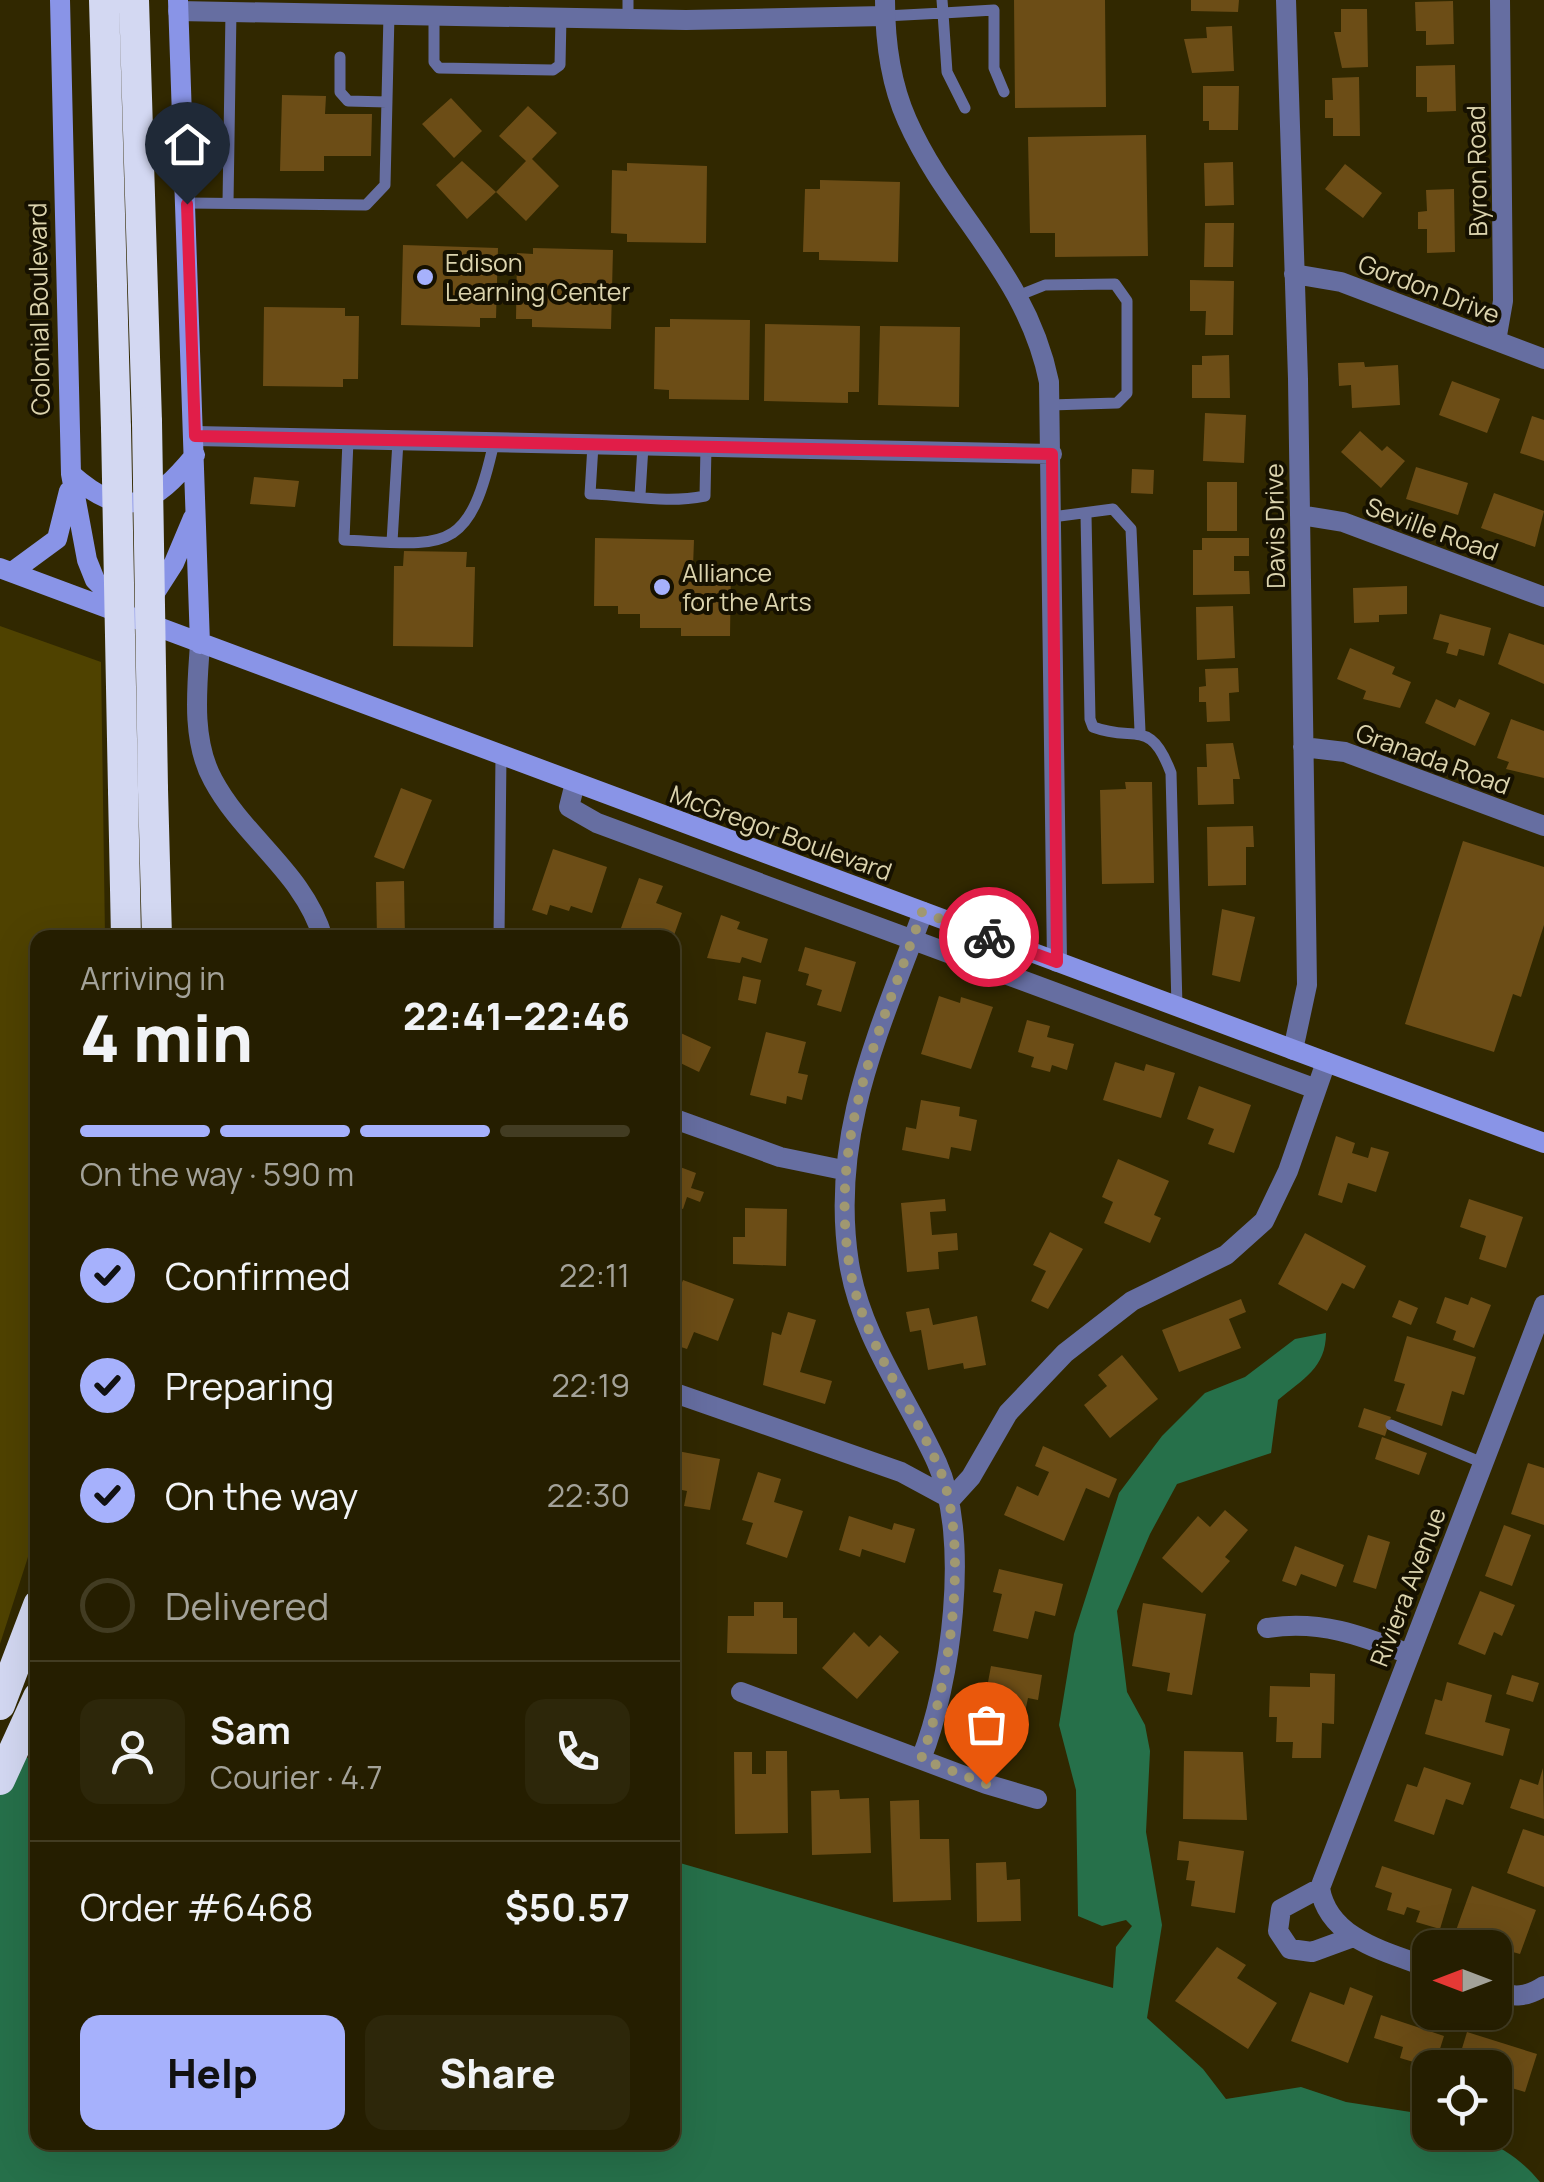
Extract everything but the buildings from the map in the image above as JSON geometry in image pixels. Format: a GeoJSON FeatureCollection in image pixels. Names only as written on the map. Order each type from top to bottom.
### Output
{"type":"FeatureCollection","features":[{"type":"Feature","properties":{"kind":"highway"},"geometry":{"type":"LineString","coordinates":[[104,0],[116,428],[138,790],[155,930]]}},
{"type":"Feature","properties":{"kind":"highway"},"geometry":{"type":"LineString","coordinates":[[127,930],[138,790],[147,422],[134,0]]}},
{"type":"Feature","properties":{"kind":"highway"},"geometry":{"type":"LineString","coordinates":[[0,1704],[30,1627]]}},
{"type":"Feature","properties":{"kind":"highway"},"geometry":{"type":"LineString","coordinates":[[0,1780],[30,1714]]}},
{"type":"Feature","properties":{"kind":"main road","name":"Colonial Boulevard"},"geometry":{"type":"LineString","coordinates":[[60,0],[71,474],[95,580],[134,618]]}},
{"type":"Feature","properties":{"kind":"main road"},"geometry":{"type":"LineString","coordinates":[[178,6],[200,644]]}},
{"type":"Feature","properties":{"kind":"main road"},"geometry":{"type":"LineString","coordinates":[[71,474],[96,496],[114,504],[150,499],[168,488],[195,446]]}},
{"type":"Feature","properties":{"kind":"main road"},"geometry":{"type":"LineString","coordinates":[[6,570],[57,539],[66,516],[71,474]]}},
{"type":"Feature","properties":{"kind":"main road"},"geometry":{"type":"LineString","coordinates":[[134,618],[156,594],[174,564],[196,508]]}},
{"type":"Feature","properties":{"kind":"main road","name":"McGregor Boulevard"},"geometry":{"type":"LineString","coordinates":[[6,570],[1544,1143]]}},
{"type":"Feature","properties":{"kind":"street","name":"Davis Drive"},"geometry":{"type":"LineString","coordinates":[[1286,0],[1300,515],[1307,985],[1294,1050]]}},
{"type":"Feature","properties":{"kind":"street","name":"Byron Road"},"geometry":{"type":"LineString","coordinates":[[1496,341],[1503,300],[1500,0]]}},
{"type":"Feature","properties":{"kind":"street"},"geometry":{"type":"LineString","coordinates":[[178,6],[231,11],[393,10],[434,15],[561,17],[628,9],[885,8],[890,68],[906,120],[1020,295],[1043,354],[1052,454],[1057,962]]}},
{"type":"Feature","properties":{"kind":"street","name":"Gordon Drive"},"geometry":{"type":"LineString","coordinates":[[1294,274],[1341,282],[1544,359]]}},
{"type":"Feature","properties":{"kind":"street"},"geometry":{"type":"LineString","coordinates":[[195,446],[398,440],[1052,454]]}},
{"type":"Feature","properties":{"kind":"street","name":"Seville Road"},"geometry":{"type":"LineString","coordinates":[[1300,515],[1342,522],[1544,597]]}},
{"type":"Feature","properties":{"kind":"street"},"geometry":{"type":"LineString","coordinates":[[200,644],[199,734],[213,780],[307,898],[320,930]]}},
{"type":"Feature","properties":{"kind":"street","name":"Granada Road"},"geometry":{"type":"LineString","coordinates":[[1303,747],[1346,752],[1544,826]]}},
{"type":"Feature","properties":{"kind":"street"},"geometry":{"type":"LineString","coordinates":[[575,783],[569,808],[597,823],[1316,1089]]}},
{"type":"Feature","properties":{"kind":"street"},"geometry":{"type":"LineString","coordinates":[[921,1759],[932,1732],[943,1672],[958,1548],[951,1500],[938,1464],[861,1311],[849,1265],[843,1170],[862,1080],[922,912]]}},
{"type":"Feature","properties":{"kind":"street"},"geometry":{"type":"LineString","coordinates":[[951,1500],[971,1477],[1008,1412],[1076,1343],[1121,1308],[1226,1255],[1255,1230],[1276,1198],[1326,1062]]}},
{"type":"Feature","properties":{"kind":"street"},"geometry":{"type":"LineString","coordinates":[[680,1121],[780,1157],[843,1170]]}},
{"type":"Feature","properties":{"kind":"street","name":"Riviera Avenue"},"geometry":{"type":"LineString","coordinates":[[1320,1888],[1544,1304]]}},
{"type":"Feature","properties":{"kind":"street"},"geometry":{"type":"LineString","coordinates":[[680,1395],[901,1472],[951,1500]]}},
{"type":"Feature","properties":{"kind":"street"},"geometry":{"type":"LineString","coordinates":[[1267,1628],[1319,1624],[1345,1629],[1409,1654]]}},
{"type":"Feature","properties":{"kind":"street"},"geometry":{"type":"LineString","coordinates":[[740,1692],[1037,1799]]}},
{"type":"Feature","properties":{"kind":"street"},"geometry":{"type":"LineString","coordinates":[[1352,1937],[1312,1952],[1290,1949],[1278,1931],[1281,1910],[1320,1888],[1324,1910],[1352,1937],[1412,1961]]}},
{"type":"Feature","properties":{"kind":"street"},"geometry":{"type":"LineString","coordinates":[[1512,1996],[1531,1994],[1544,1986]]}},
{"type":"Feature","properties":{"kind":"lane"},"geometry":{"type":"LineString","coordinates":[[885,8],[994,5],[994,68],[1004,92]]}},
{"type":"Feature","properties":{"kind":"lane"},"geometry":{"type":"LineString","coordinates":[[942,7],[947,72],[966,108]]}},
{"type":"Feature","properties":{"kind":"lane"},"geometry":{"type":"LineString","coordinates":[[187,204],[366,205],[385,185],[393,10]]}},
{"type":"Feature","properties":{"kind":"lane"},"geometry":{"type":"LineString","coordinates":[[228,203],[231,11]]}},
{"type":"Feature","properties":{"kind":"lane"},"geometry":{"type":"LineString","coordinates":[[434,15],[434,62],[439,68],[553,70],[560,64],[561,17]]}},
{"type":"Feature","properties":{"kind":"lane"},"geometry":{"type":"LineString","coordinates":[[340,57],[340,92],[348,100],[387,102]]}},
{"type":"Feature","properties":{"kind":"lane"},"geometry":{"type":"LineString","coordinates":[[1020,295],[1046,285],[1114,284],[1127,301],[1127,393],[1118,404],[1050,404]]}},
{"type":"Feature","properties":{"kind":"lane"},"geometry":{"type":"LineString","coordinates":[[348,440],[344,540],[426,544],[452,537],[487,475],[494,442]]}},
{"type":"Feature","properties":{"kind":"lane"},"geometry":{"type":"LineString","coordinates":[[392,542],[398,440]]}},
{"type":"Feature","properties":{"kind":"lane"},"geometry":{"type":"LineString","coordinates":[[592,445],[590,494],[640,495],[667,504],[704,496],[706,447]]}},
{"type":"Feature","properties":{"kind":"lane"},"geometry":{"type":"LineString","coordinates":[[640,495],[643,446]]}},
{"type":"Feature","properties":{"kind":"lane"},"geometry":{"type":"LineString","coordinates":[[1052,517],[1113,509],[1127,520],[1134,540],[1140,731]]}},
{"type":"Feature","properties":{"kind":"lane"},"geometry":{"type":"LineString","coordinates":[[1086,515],[1090,720],[1093,727],[1105,731],[1140,731],[1153,738],[1171,773],[1177,1006]]}},
{"type":"Feature","properties":{"kind":"lane"},"geometry":{"type":"LineString","coordinates":[[499,930],[501,755]]}},
{"type":"Feature","properties":{"kind":"lane"},"geometry":{"type":"LineString","coordinates":[[1392,1425],[1483,1463]]}},
{"type":"Feature","properties":{"kind":"shaded area"},"geometry":{"type":"Polygon","coordinates":[[[0,626],[101,662],[105,930],[30,930],[30,1551],[0,1644],[0,626]]]}},
{"type":"Feature","properties":{"kind":"shaded area"},"geometry":{"type":"Polygon","coordinates":[[[1326,1333],[1317,1364],[1278,1400],[1271,1453],[1177,1484],[1150,1534],[1117,1611],[1127,1692],[1145,1725],[1150,1751],[1146,1832],[1162,1925],[1147,2018],[1203,2069],[1226,2099],[1301,2087],[1346,2102],[1412,2112],[1412,2150],[1504,2150],[1540,2182],[0,2182],[0,1754],[30,1758],[30,2150],[680,2150],[680,1863],[1113,1988],[1116,1947],[1132,1926],[1126,1920],[1102,1926],[1078,1916],[1076,1790],[1059,1725],[1074,1634],[1119,1493],[1162,1436],[1205,1393],[1245,1377],[1295,1339],[1326,1333]]]}},
{"type":"Feature","properties":{"kind":"way so far"},"geometry":{"type":"LineString","coordinates":[[986,1784],[921,1759],[932,1732],[943,1672],[958,1548],[951,1500],[938,1464],[861,1311],[849,1265],[842,1194],[845,1150],[862,1080],[922,912],[989,937]]}},
{"type":"Feature","properties":{"kind":"place","name":"Edison Learning Center"},"geometry":{"type":"Point","coordinates":[425,277]}},
{"type":"Feature","properties":{"kind":"place","name":"Alliance for the Arts"},"geometry":{"type":"Point","coordinates":[662,587]}},
{"type":"Feature","properties":{"kind":"route"},"geometry":{"type":"LineString","coordinates":[[187,204],[195,436],[1052,454],[1057,962],[989,937]]}}]}
